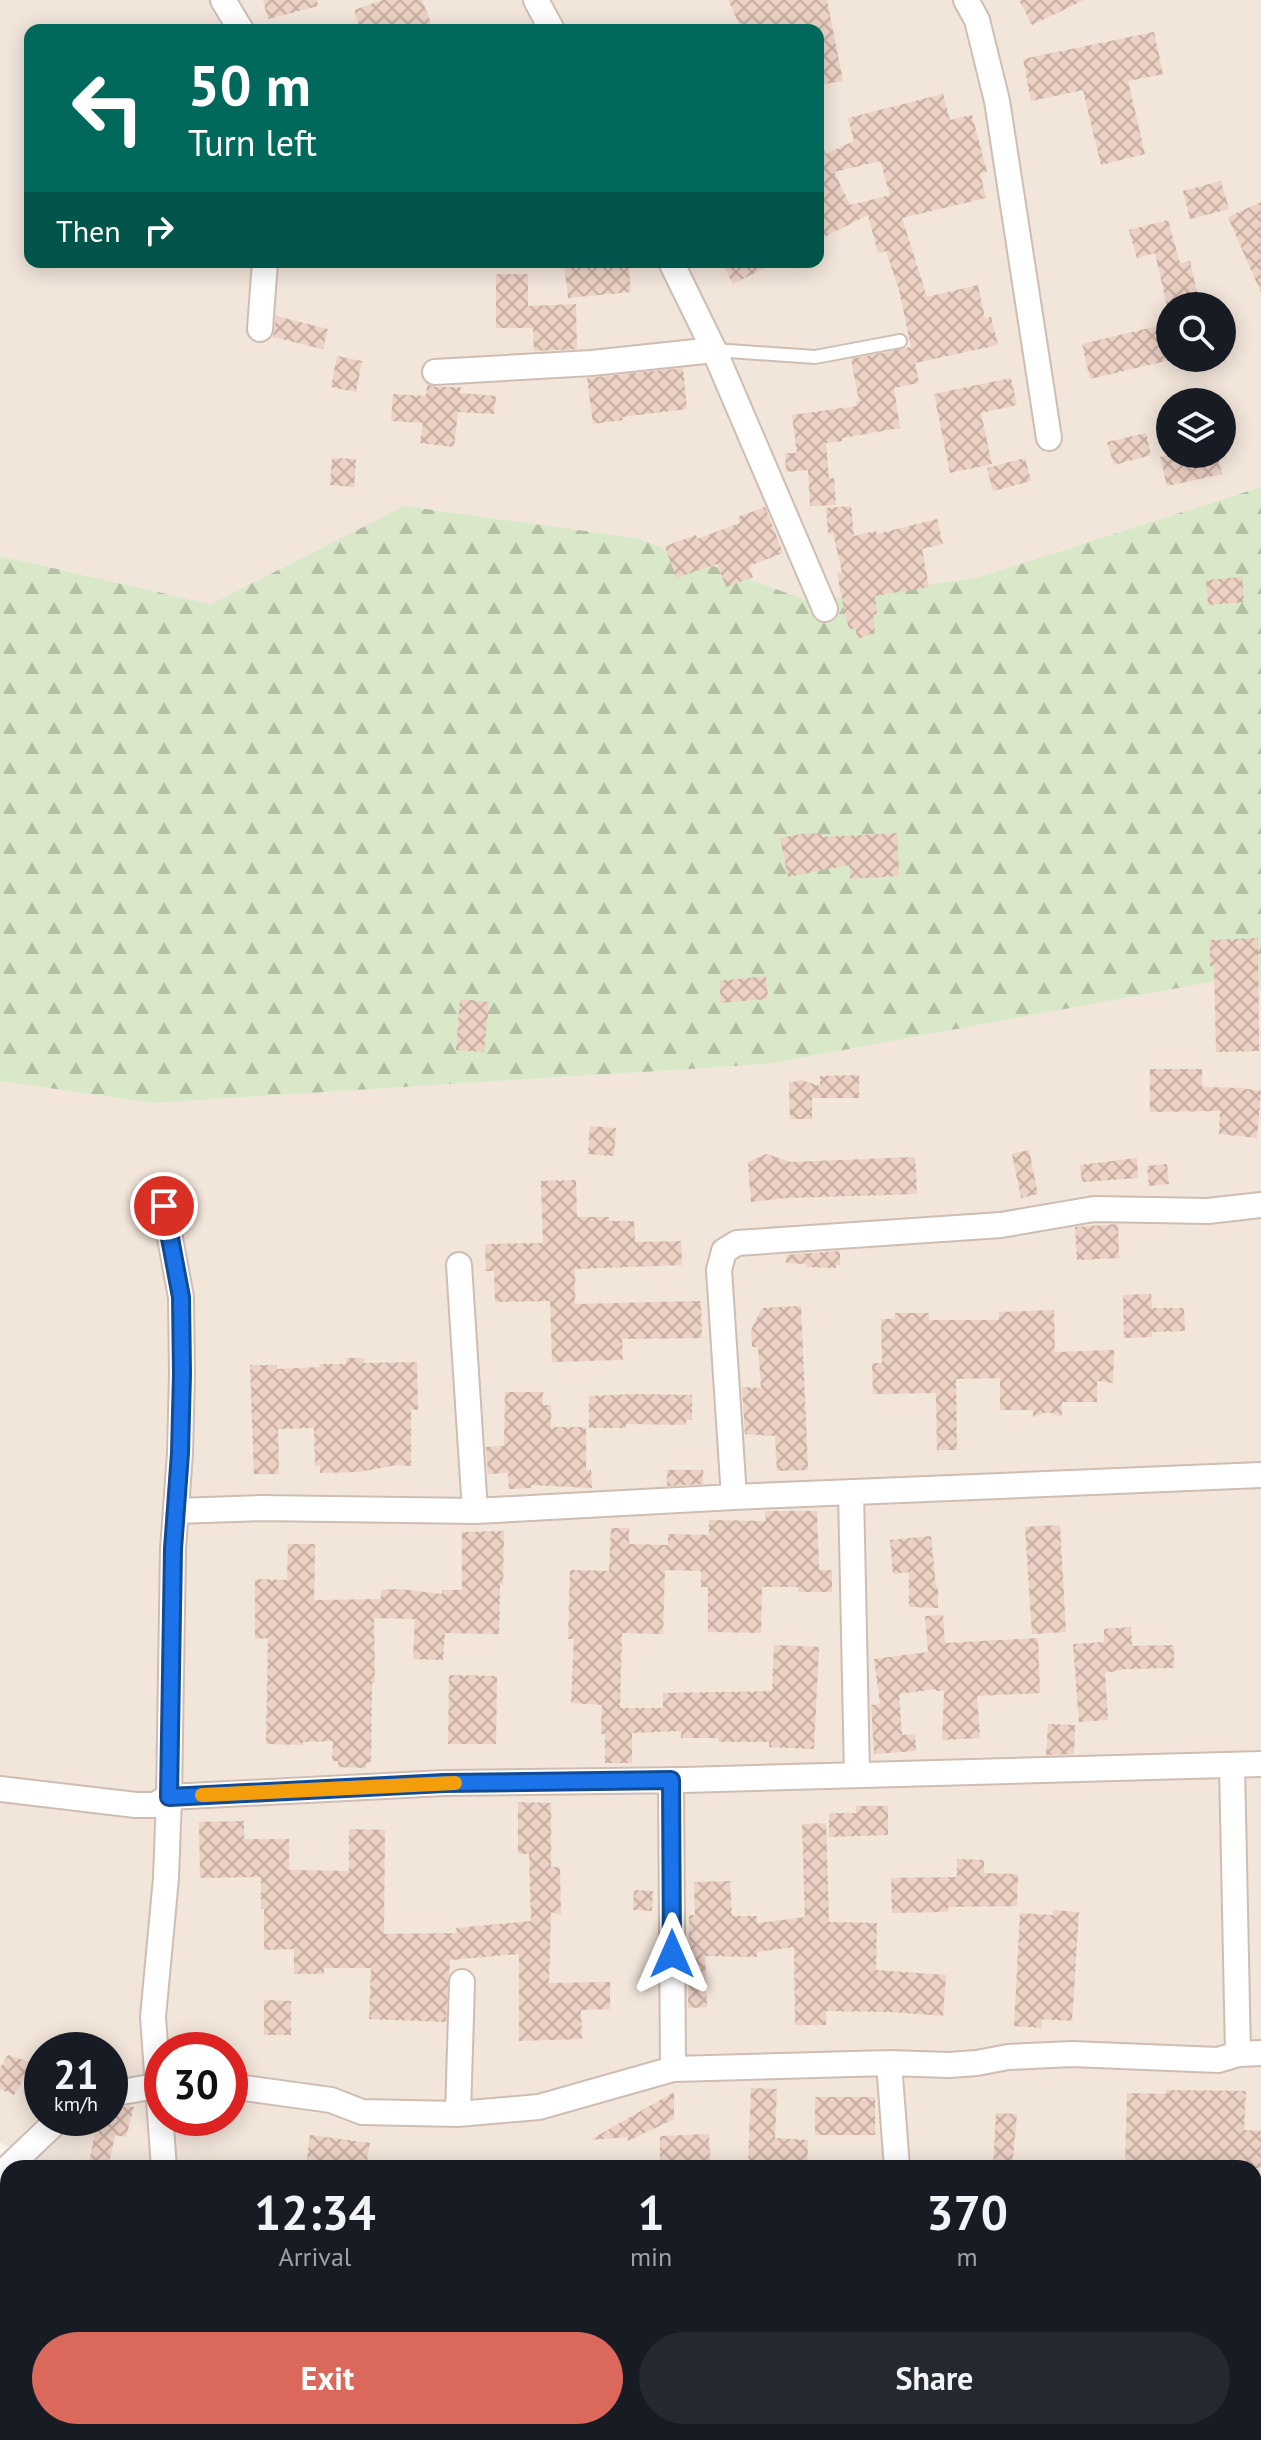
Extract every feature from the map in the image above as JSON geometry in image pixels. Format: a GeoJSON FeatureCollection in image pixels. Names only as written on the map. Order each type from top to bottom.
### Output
{"type":"FeatureCollection","features":[{"type":"Feature","properties":{"kind":"street"},"geometry":{"type":"LineString","coordinates":[[223,0],[237,24]]}},
{"type":"Feature","properties":{"kind":"street"},"geometry":{"type":"LineString","coordinates":[[536,0],[549,24]]}},
{"type":"Feature","properties":{"kind":"street"},"geometry":{"type":"LineString","coordinates":[[966,0],[977,20],[997,101],[1049,438]]}},
{"type":"Feature","properties":{"kind":"street"},"geometry":{"type":"LineString","coordinates":[[260,329],[265,268]]}},
{"type":"Feature","properties":{"kind":"street"},"geometry":{"type":"LineString","coordinates":[[674,268],[714,350],[825,609]]}},
{"type":"Feature","properties":{"kind":"street"},"geometry":{"type":"LineString","coordinates":[[435,372],[592,363],[714,350]]}},
{"type":"Feature","properties":{"kind":"street"},"geometry":{"type":"LineString","coordinates":[[734,1497],[719,1270],[724,1251],[737,1243],[1001,1225],[1094,1209],[1208,1211],[1261,1205]]}},
{"type":"Feature","properties":{"kind":"street"},"geometry":{"type":"LineString","coordinates":[[155,2032],[153,2017],[169,1797],[173,1549],[182,1390],[181,1297],[164,1206]]}},
{"type":"Feature","properties":{"kind":"street"},"geometry":{"type":"LineString","coordinates":[[459,1265],[475,1511]]}},
{"type":"Feature","properties":{"kind":"street"},"geometry":{"type":"LineString","coordinates":[[176,1511],[260,1508],[475,1511],[1261,1475]]}},
{"type":"Feature","properties":{"kind":"street"},"geometry":{"type":"LineString","coordinates":[[851,1492],[857,1775]]}},
{"type":"Feature","properties":{"kind":"street"},"geometry":{"type":"LineString","coordinates":[[0,1789],[154,1805],[169,1797],[444,1783],[1261,1764]]}},
{"type":"Feature","properties":{"kind":"street"},"geometry":{"type":"LineString","coordinates":[[248,2088],[331,2100],[362,2112],[458,2114],[539,2107],[673,2069],[977,2063],[1008,2057],[1072,2054],[1218,2060],[1250,2054],[1232,1765]]}},
{"type":"Feature","properties":{"kind":"street"},"geometry":{"type":"LineString","coordinates":[[671,1780],[673,2069]]}},
{"type":"Feature","properties":{"kind":"street"},"geometry":{"type":"LineString","coordinates":[[458,2114],[462,1982]]}},
{"type":"Feature","properties":{"kind":"street"},"geometry":{"type":"LineString","coordinates":[[889,2063],[896,2160]]}},
{"type":"Feature","properties":{"kind":"street"},"geometry":{"type":"LineString","coordinates":[[16,2160],[41,2136]]}},
{"type":"Feature","properties":{"kind":"street"},"geometry":{"type":"LineString","coordinates":[[162,2136],[164,2160]]}},
{"type":"Feature","properties":{"kind":"lane"},"geometry":{"type":"LineString","coordinates":[[714,350],[815,357],[900,341]]}},
{"type":"Feature","properties":{"kind":"shaded area"},"geometry":{"type":"Polygon","coordinates":[[[0,0],[1261,0],[1261,487],[976,578],[809,601],[636,538],[406,506],[211,604],[0,556],[0,0]]]}},
{"type":"Feature","properties":{"kind":"shaded area"},"geometry":{"type":"Polygon","coordinates":[[[1227,979],[1261,989],[1261,2160],[29,2160],[0,2142],[0,1081],[153,1103],[768,1064],[1227,979]]]}},
{"type":"Feature","properties":{"kind":"green space"},"geometry":{"type":"Polygon","coordinates":[[[1261,487],[1261,989],[1227,979],[768,1064],[153,1103],[0,1081],[0,556],[211,604],[405,506],[636,538],[809,601],[976,578],[1261,487]]]}},
{"type":"Feature","properties":{"kind":"building"},"geometry":{"type":"Polygon","coordinates":[[[263,0],[317,0],[318,6],[268,19],[263,0]]]}},
{"type":"Feature","properties":{"kind":"building"},"geometry":{"type":"Polygon","coordinates":[[[383,0],[422,0],[431,23],[359,24],[354,10],[383,0]]]}},
{"type":"Feature","properties":{"kind":"building"},"geometry":{"type":"Polygon","coordinates":[[[728,0],[827,0],[843,81],[824,84],[824,24],[739,24],[728,0]]]}},
{"type":"Feature","properties":{"kind":"building"},"geometry":{"type":"Polygon","coordinates":[[[1019,0],[1084,0],[1032,25],[1019,0]]]}},
{"type":"Feature","properties":{"kind":"building"},"geometry":{"type":"Polygon","coordinates":[[[1154,32],[1163,74],[1128,81],[1145,154],[1101,165],[1083,90],[1031,101],[1023,59],[1154,32]]]}},
{"type":"Feature","properties":{"kind":"building"},"geometry":{"type":"Polygon","coordinates":[[[943,94],[950,120],[972,115],[987,172],[980,173],[986,198],[902,218],[927,297],[978,285],[985,319],[991,317],[998,345],[915,363],[919,383],[894,388],[900,428],[826,443],[829,479],[834,478],[836,505],[810,506],[808,470],[786,472],[785,453],[797,453],[792,415],[857,406],[856,402],[859,401],[851,359],[911,347],[899,290],[886,251],[878,253],[868,215],[824,237],[824,150],[826,154],[854,141],[848,118],[943,94]],[[880,161],[834,172],[850,205],[890,195],[880,161]]]}},
{"type":"Feature","properties":{"kind":"building"},"geometry":{"type":"Polygon","coordinates":[[[1221,181],[1229,209],[1190,219],[1183,191],[1221,181]]]}},
{"type":"Feature","properties":{"kind":"building"},"geometry":{"type":"Polygon","coordinates":[[[1261,202],[1261,293],[1228,217],[1261,202]]]}},
{"type":"Feature","properties":{"kind":"building"},"geometry":{"type":"Polygon","coordinates":[[[1168,220],[1180,263],[1190,261],[1197,292],[1164,292],[1155,253],[1137,258],[1129,230],[1168,220]]]}},
{"type":"Feature","properties":{"kind":"building"},"geometry":{"type":"Polygon","coordinates":[[[565,268],[629,268],[631,292],[568,298],[565,268]]]}},
{"type":"Feature","properties":{"kind":"building"},"geometry":{"type":"Polygon","coordinates":[[[724,268],[764,268],[733,284],[724,268]]]}},
{"type":"Feature","properties":{"kind":"building"},"geometry":{"type":"Polygon","coordinates":[[[496,274],[528,274],[528,306],[576,304],[577,349],[534,351],[533,328],[496,328],[496,274]]]}},
{"type":"Feature","properties":{"kind":"building"},"geometry":{"type":"Polygon","coordinates":[[[276,316],[328,329],[323,349],[273,337],[276,316]]]}},
{"type":"Feature","properties":{"kind":"building"},"geometry":{"type":"Polygon","coordinates":[[[1156,326],[1156,363],[1090,379],[1082,344],[1156,326]]]}},
{"type":"Feature","properties":{"kind":"building"},"geometry":{"type":"Polygon","coordinates":[[[337,356],[362,361],[356,392],[331,387],[337,356]]]}},
{"type":"Feature","properties":{"kind":"building"},"geometry":{"type":"Polygon","coordinates":[[[683,368],[687,409],[593,424],[587,378],[683,368]]]}},
{"type":"Feature","properties":{"kind":"building"},"geometry":{"type":"Polygon","coordinates":[[[1011,378],[1017,405],[981,413],[992,464],[950,473],[934,394],[1011,378]]]}},
{"type":"Feature","properties":{"kind":"building"},"geometry":{"type":"Polygon","coordinates":[[[427,385],[461,387],[460,393],[496,396],[494,414],[458,412],[454,447],[420,443],[423,423],[391,421],[393,394],[426,396],[427,385]]]}},
{"type":"Feature","properties":{"kind":"building"},"geometry":{"type":"Polygon","coordinates":[[[1146,433],[1151,455],[1114,465],[1107,442],[1146,433]]]}},
{"type":"Feature","properties":{"kind":"building"},"geometry":{"type":"Polygon","coordinates":[[[332,458],[356,459],[354,487],[330,485],[332,458]]]}},
{"type":"Feature","properties":{"kind":"building"},"geometry":{"type":"Polygon","coordinates":[[[1025,458],[1031,481],[993,491],[987,468],[1025,458]]]}},
{"type":"Feature","properties":{"kind":"building"},"geometry":{"type":"Polygon","coordinates":[[[1163,468],[1220,468],[1222,474],[1167,486],[1163,468]]]}},
{"type":"Feature","properties":{"kind":"building"},"geometry":{"type":"Polygon","coordinates":[[[851,506],[854,536],[876,531],[877,534],[937,519],[943,544],[922,549],[929,587],[875,596],[875,632],[858,639],[855,628],[849,630],[837,573],[842,572],[833,533],[828,534],[826,508],[851,506]]]}},
{"type":"Feature","properties":{"kind":"building"},"geometry":{"type":"Polygon","coordinates":[[[765,507],[783,553],[749,566],[753,577],[726,587],[717,564],[676,578],[665,546],[696,535],[697,539],[740,523],[738,517],[765,507]]]}},
{"type":"Feature","properties":{"kind":"building"},"geometry":{"type":"Polygon","coordinates":[[[1242,577],[1244,602],[1208,605],[1206,580],[1242,577]]]}},
{"type":"Feature","properties":{"kind":"building"},"geometry":{"type":"Polygon","coordinates":[[[806,833],[822,834],[823,837],[897,833],[899,876],[850,879],[849,865],[788,877],[780,838],[806,833]]]}},
{"type":"Feature","properties":{"kind":"building"},"geometry":{"type":"Polygon","coordinates":[[[1258,938],[1259,1051],[1216,1052],[1214,966],[1210,966],[1210,940],[1258,938]]]}},
{"type":"Feature","properties":{"kind":"building"},"geometry":{"type":"Polygon","coordinates":[[[766,976],[768,999],[721,1003],[719,981],[766,976]]]}},
{"type":"Feature","properties":{"kind":"building"},"geometry":{"type":"Polygon","coordinates":[[[460,999],[489,1002],[484,1052],[456,1050],[460,999]]]}},
{"type":"Feature","properties":{"kind":"building"},"geometry":{"type":"Polygon","coordinates":[[[1150,1069],[1202,1069],[1202,1087],[1261,1091],[1257,1138],[1219,1134],[1220,1111],[1150,1112],[1150,1069]]]}},
{"type":"Feature","properties":{"kind":"building"},"geometry":{"type":"Polygon","coordinates":[[[859,1075],[859,1098],[812,1098],[812,1119],[790,1119],[789,1083],[801,1080],[820,1086],[820,1076],[859,1075]]]}},
{"type":"Feature","properties":{"kind":"building"},"geometry":{"type":"Polygon","coordinates":[[[590,1126],[616,1128],[614,1156],[588,1154],[590,1126]]]}},
{"type":"Feature","properties":{"kind":"building"},"geometry":{"type":"Polygon","coordinates":[[[1029,1150],[1038,1194],[1021,1198],[1012,1154],[1029,1150]]]}},
{"type":"Feature","properties":{"kind":"building"},"geometry":{"type":"Polygon","coordinates":[[[766,1154],[791,1162],[915,1157],[917,1194],[751,1202],[748,1162],[766,1154]]]}},
{"type":"Feature","properties":{"kind":"building"},"geometry":{"type":"Polygon","coordinates":[[[1137,1158],[1138,1178],[1082,1182],[1080,1165],[1137,1158]]]}},
{"type":"Feature","properties":{"kind":"building"},"geometry":{"type":"Polygon","coordinates":[[[1167,1164],[1169,1184],[1149,1186],[1147,1166],[1167,1164]]]}},
{"type":"Feature","properties":{"kind":"building"},"geometry":{"type":"Polygon","coordinates":[[[576,1180],[577,1217],[634,1221],[635,1242],[681,1241],[682,1265],[575,1269],[575,1304],[701,1301],[702,1338],[622,1339],[623,1360],[552,1362],[550,1301],[495,1302],[494,1271],[486,1271],[485,1244],[543,1243],[541,1181],[576,1180]]]}},
{"type":"Feature","properties":{"kind":"building"},"geometry":{"type":"Polygon","coordinates":[[[1118,1224],[1119,1258],[1077,1260],[1075,1227],[1118,1224]]]}},
{"type":"Feature","properties":{"kind":"building"},"geometry":{"type":"Polygon","coordinates":[[[840,1251],[840,1265],[836,1268],[786,1263],[786,1255],[840,1251]]]}},
{"type":"Feature","properties":{"kind":"building"},"geometry":{"type":"Polygon","coordinates":[[[1151,1294],[1152,1308],[1184,1308],[1185,1331],[1152,1332],[1152,1337],[1124,1338],[1123,1295],[1151,1294]]]}},
{"type":"Feature","properties":{"kind":"building"},"geometry":{"type":"Polygon","coordinates":[[[801,1306],[808,1470],[777,1471],[775,1436],[745,1434],[742,1387],[761,1388],[758,1347],[752,1347],[751,1330],[762,1308],[801,1306]]]}},
{"type":"Feature","properties":{"kind":"building"},"geometry":{"type":"Polygon","coordinates":[[[1054,1310],[1055,1352],[1114,1350],[1113,1383],[1097,1381],[1097,1402],[1062,1402],[1062,1417],[1048,1412],[1033,1417],[1033,1410],[1000,1410],[1000,1378],[956,1379],[957,1450],[937,1450],[936,1393],[873,1394],[872,1363],[882,1363],[881,1319],[895,1319],[895,1313],[929,1313],[929,1320],[999,1320],[999,1312],[1054,1310]]]}},
{"type":"Feature","properties":{"kind":"building"},"geometry":{"type":"Polygon","coordinates":[[[346,1358],[364,1358],[364,1363],[417,1362],[418,1410],[411,1409],[411,1466],[320,1473],[320,1466],[315,1466],[314,1428],[278,1429],[279,1474],[254,1474],[250,1365],[277,1365],[277,1369],[320,1367],[320,1364],[346,1364],[346,1358]]]}},
{"type":"Feature","properties":{"kind":"building"},"geometry":{"type":"Polygon","coordinates":[[[505,1392],[543,1392],[543,1405],[551,1405],[551,1427],[586,1427],[586,1471],[591,1470],[592,1488],[531,1485],[531,1488],[509,1489],[508,1473],[488,1474],[486,1447],[504,1446],[505,1392]]]}},
{"type":"Feature","properties":{"kind":"building"},"geometry":{"type":"Polygon","coordinates":[[[692,1395],[692,1420],[686,1420],[686,1425],[626,1424],[626,1428],[589,1428],[589,1396],[692,1395]]]}},
{"type":"Feature","properties":{"kind":"building"},"geometry":{"type":"Polygon","coordinates":[[[667,1470],[703,1470],[703,1484],[667,1486],[667,1470]]]}},
{"type":"Feature","properties":{"kind":"building"},"geometry":{"type":"Polygon","coordinates":[[[765,1511],[817,1511],[819,1570],[832,1570],[832,1592],[798,1592],[798,1587],[762,1587],[761,1633],[708,1632],[708,1587],[701,1587],[701,1571],[665,1570],[663,1634],[622,1633],[620,1708],[663,1708],[663,1693],[772,1691],[774,1645],[819,1647],[814,1749],[769,1747],[769,1742],[681,1738],[681,1731],[632,1733],[632,1763],[605,1763],[605,1734],[601,1734],[602,1705],[571,1703],[574,1639],[568,1639],[570,1570],[609,1571],[611,1528],[629,1528],[629,1544],[668,1545],[668,1534],[709,1535],[709,1520],[766,1521],[765,1511]]]}},
{"type":"Feature","properties":{"kind":"building"},"geometry":{"type":"Polygon","coordinates":[[[1060,1525],[1066,1632],[1032,1634],[1025,1527],[1060,1525]]]}},
{"type":"Feature","properties":{"kind":"building"},"geometry":{"type":"Polygon","coordinates":[[[504,1531],[499,1634],[445,1633],[443,1660],[413,1659],[415,1619],[374,1618],[371,1762],[366,1763],[366,1768],[338,1767],[338,1761],[332,1761],[333,1741],[303,1742],[302,1745],[266,1744],[268,1638],[255,1639],[255,1579],[287,1580],[288,1544],[315,1544],[314,1600],[381,1599],[381,1590],[442,1594],[442,1590],[462,1590],[462,1532],[504,1531]]]}},
{"type":"Feature","properties":{"kind":"building"},"geometry":{"type":"Polygon","coordinates":[[[931,1536],[938,1608],[909,1607],[909,1572],[893,1574],[890,1540],[931,1536]]]}},
{"type":"Feature","properties":{"kind":"building"},"geometry":{"type":"Polygon","coordinates":[[[943,1615],[945,1643],[1038,1638],[1040,1693],[977,1696],[980,1738],[942,1740],[944,1691],[936,1689],[899,1694],[902,1735],[915,1734],[916,1751],[874,1754],[871,1705],[880,1704],[874,1659],[928,1652],[925,1616],[943,1615]]]}},
{"type":"Feature","properties":{"kind":"building"},"geometry":{"type":"Polygon","coordinates":[[[1131,1627],[1132,1646],[1174,1645],[1174,1668],[1126,1669],[1105,1673],[1108,1720],[1079,1722],[1073,1644],[1104,1642],[1104,1629],[1131,1627]]]}},
{"type":"Feature","properties":{"kind":"building"},"geometry":{"type":"Polygon","coordinates":[[[449,1675],[497,1676],[496,1744],[448,1744],[449,1675]]]}},
{"type":"Feature","properties":{"kind":"building"},"geometry":{"type":"Polygon","coordinates":[[[1048,1724],[1075,1725],[1074,1754],[1046,1755],[1048,1724]]]}},
{"type":"Feature","properties":{"kind":"building"},"geometry":{"type":"Polygon","coordinates":[[[518,1802],[551,1803],[551,1867],[560,1867],[561,1915],[551,1912],[549,1983],[610,1982],[610,2009],[581,2010],[582,2039],[519,2041],[519,1954],[450,1960],[446,2022],[369,2019],[371,1968],[324,1968],[324,1974],[294,1974],[294,1949],[264,1950],[261,1877],[200,1878],[199,1822],[244,1821],[244,1839],[289,1839],[289,1870],[349,1871],[349,1829],[385,1830],[384,1934],[457,1933],[456,1928],[531,1921],[529,1854],[518,1854],[518,1802]]]}},
{"type":"Feature","properties":{"kind":"building"},"geometry":{"type":"Polygon","coordinates":[[[856,1806],[888,1806],[888,1835],[829,1837],[829,1813],[856,1813],[856,1806]]]}},
{"type":"Feature","properties":{"kind":"building"},"geometry":{"type":"Polygon","coordinates":[[[826,1823],[829,1922],[877,1923],[876,1970],[946,1975],[943,2016],[826,2011],[826,2025],[795,2025],[794,1947],[757,1952],[757,1957],[705,1956],[707,2007],[688,2008],[689,1915],[695,1915],[694,1882],[730,1881],[732,1916],[757,1916],[757,1923],[805,1917],[802,1824],[826,1823]]]}},
{"type":"Feature","properties":{"kind":"building"},"geometry":{"type":"Polygon","coordinates":[[[957,1859],[984,1860],[984,1873],[1018,1874],[1017,1906],[948,1907],[948,1912],[892,1913],[891,1878],[957,1877],[957,1859]]]}},
{"type":"Feature","properties":{"kind":"building"},"geometry":{"type":"Polygon","coordinates":[[[634,1890],[653,1891],[652,1911],[633,1910],[634,1890]]]}},
{"type":"Feature","properties":{"kind":"building"},"geometry":{"type":"Polygon","coordinates":[[[1053,1910],[1079,1912],[1072,2021],[1042,2019],[1042,2028],[1014,2026],[1020,1913],[1053,1915],[1053,1910]]]}},
{"type":"Feature","properties":{"kind":"building"},"geometry":{"type":"Polygon","coordinates":[[[264,2000],[291,2001],[291,2035],[264,2035],[264,2000]]]}},
{"type":"Feature","properties":{"kind":"building"},"geometry":{"type":"Polygon","coordinates":[[[8,2055],[24,2060],[24,2078],[14,2095],[0,2089],[0,2068],[8,2055]]]}},
{"type":"Feature","properties":{"kind":"building"},"geometry":{"type":"Polygon","coordinates":[[[751,2088],[777,2089],[775,2138],[808,2140],[807,2160],[748,2160],[751,2088]]]}},
{"type":"Feature","properties":{"kind":"building"},"geometry":{"type":"Polygon","coordinates":[[[1166,2090],[1246,2091],[1244,2130],[1261,2131],[1261,2160],[1125,2160],[1127,2093],[1166,2094],[1166,2090]]]}},
{"type":"Feature","properties":{"kind":"building"},"geometry":{"type":"Polygon","coordinates":[[[674,2092],[674,2119],[628,2141],[628,2137],[590,2140],[674,2092]]]}},
{"type":"Feature","properties":{"kind":"building"},"geometry":{"type":"Polygon","coordinates":[[[815,2097],[875,2097],[875,2135],[815,2135],[815,2097]]]}},
{"type":"Feature","properties":{"kind":"building"},"geometry":{"type":"Polygon","coordinates":[[[128,2106],[134,2107],[128,2130],[128,2106]]]}},
{"type":"Feature","properties":{"kind":"building"},"geometry":{"type":"Polygon","coordinates":[[[996,2113],[1017,2114],[1013,2160],[993,2160],[996,2113]]]}},
{"type":"Feature","properties":{"kind":"building"},"geometry":{"type":"Polygon","coordinates":[[[709,2134],[710,2160],[660,2160],[660,2136],[709,2134]]]}},
{"type":"Feature","properties":{"kind":"building"},"geometry":{"type":"Polygon","coordinates":[[[310,2135],[370,2143],[367,2160],[307,2160],[310,2135]]]}},
{"type":"Feature","properties":{"kind":"building"},"geometry":{"type":"Polygon","coordinates":[[[94,2136],[115,2136],[110,2160],[90,2160],[94,2136]]]}},
{"type":"Feature","properties":{"kind":"slow traffic"},"geometry":{"type":"LineString","coordinates":[[202,1795],[455,1783]]}},
{"type":"Feature","properties":{"kind":"route"},"geometry":{"type":"LineString","coordinates":[[164,1206],[181,1297],[182,1374],[173,1549],[169,1797],[444,1783],[671,1780],[672,1954]]}}]}
